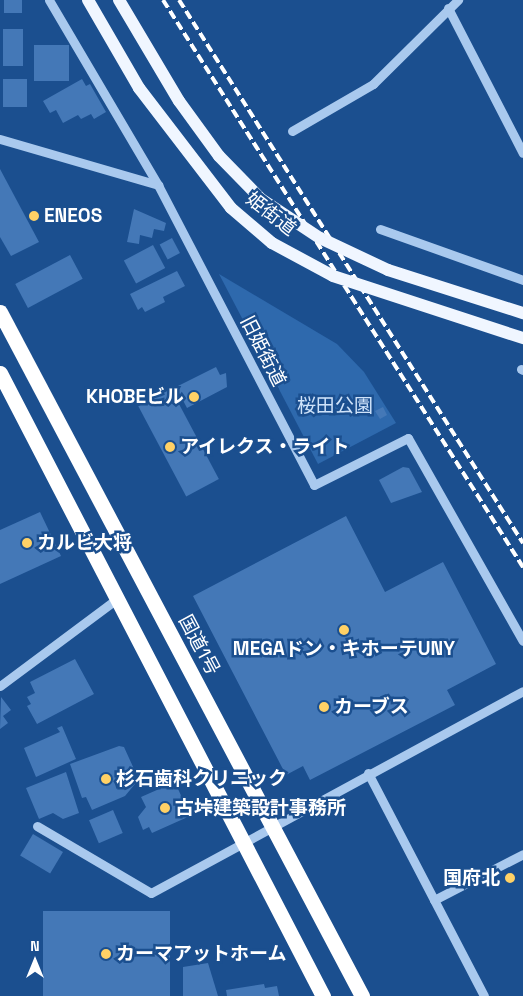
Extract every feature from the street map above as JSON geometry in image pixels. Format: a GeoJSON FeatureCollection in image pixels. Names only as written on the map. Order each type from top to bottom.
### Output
{"type":"FeatureCollection","features":[{"type":"Feature","properties":{"kind":"highway","name":"国道1号"},"geometry":{"type":"LineString","coordinates":[[0,312],[362,996]]}},
{"type":"Feature","properties":{"kind":"highway"},"geometry":{"type":"LineString","coordinates":[[0,373],[323,996]]}},
{"type":"Feature","properties":{"kind":"main road","name":"姫街道"},"geometry":{"type":"LineString","coordinates":[[88,0],[139,88],[203,174],[231,208],[272,243],[333,276],[523,338]]}},
{"type":"Feature","properties":{"kind":"main road","name":"姫街道"},"geometry":{"type":"LineString","coordinates":[[119,0],[179,101],[219,156],[261,199],[320,238],[388,270],[523,314]]}},
{"type":"Feature","properties":{"kind":"street"},"geometry":{"type":"LineString","coordinates":[[50,0],[158,185]]}},
{"type":"Feature","properties":{"kind":"street"},"geometry":{"type":"LineString","coordinates":[[292,131],[373,84],[458,0]]}},
{"type":"Feature","properties":{"kind":"street"},"geometry":{"type":"LineString","coordinates":[[448,8],[523,153]]}},
{"type":"Feature","properties":{"kind":"street"},"geometry":{"type":"LineString","coordinates":[[0,139],[158,185]]}},
{"type":"Feature","properties":{"kind":"street","name":"旧姫街道"},"geometry":{"type":"LineString","coordinates":[[158,185],[314,485],[408,438],[523,641]]}},
{"type":"Feature","properties":{"kind":"street"},"geometry":{"type":"LineString","coordinates":[[380,229],[523,280]]}},
{"type":"Feature","properties":{"kind":"street"},"geometry":{"type":"LineString","coordinates":[[0,686],[118,598]]}},
{"type":"Feature","properties":{"kind":"street"},"geometry":{"type":"LineString","coordinates":[[37,826],[151,893],[368,773],[523,691]]}},
{"type":"Feature","properties":{"kind":"street"},"geometry":{"type":"LineString","coordinates":[[368,773],[484,996]]}},
{"type":"Feature","properties":{"kind":"street"},"geometry":{"type":"LineString","coordinates":[[434,900],[523,854]]}},
{"type":"Feature","properties":{"kind":"green space","name":"桜田公園"},"geometry":{"type":"Polygon","coordinates":[[[219,274],[337,344],[364,372],[396,423],[318,464],[219,274]]]}},
{"type":"Feature","properties":{"kind":"building"},"geometry":{"type":"Polygon","coordinates":[[[4,0],[22,0],[22,13],[4,13],[4,0]]]}},
{"type":"Feature","properties":{"kind":"building"},"geometry":{"type":"Polygon","coordinates":[[[3,29],[23,29],[23,66],[3,66],[3,29]]]}},
{"type":"Feature","properties":{"kind":"building"},"geometry":{"type":"Polygon","coordinates":[[[34,45],[69,45],[69,81],[34,81],[34,45]]]}},
{"type":"Feature","properties":{"kind":"building"},"geometry":{"type":"Polygon","coordinates":[[[3,79],[27,79],[27,107],[3,107],[3,79]]]}},
{"type":"Feature","properties":{"kind":"building"},"geometry":{"type":"Polygon","coordinates":[[[82,79],[86,86],[90,84],[106,112],[94,119],[91,114],[81,119],[78,115],[63,123],[56,110],[50,113],[43,101],[82,79]]]}},
{"type":"Feature","properties":{"kind":"building"},"geometry":{"type":"Polygon","coordinates":[[[0,169],[39,242],[11,256],[0,237],[0,169]]]}},
{"type":"Feature","properties":{"kind":"building"},"geometry":{"type":"Polygon","coordinates":[[[134,209],[166,223],[164,231],[154,229],[152,238],[140,235],[139,244],[127,242],[134,209]]]}},
{"type":"Feature","properties":{"kind":"building"},"geometry":{"type":"Polygon","coordinates":[[[172,238],[180,253],[168,260],[160,245],[172,238]]]}},
{"type":"Feature","properties":{"kind":"building"},"geometry":{"type":"Polygon","coordinates":[[[153,245],[165,268],[136,283],[124,260],[153,245]]]}},
{"type":"Feature","properties":{"kind":"building"},"geometry":{"type":"Polygon","coordinates":[[[70,255],[83,279],[28,308],[15,284],[70,255]]]}},
{"type":"Feature","properties":{"kind":"building"},"geometry":{"type":"Polygon","coordinates":[[[177,271],[185,286],[163,297],[165,302],[145,312],[142,307],[138,310],[130,294],[177,271]]]}},
{"type":"Feature","properties":{"kind":"building","name":"KHOBEビル"},"geometry":{"type":"Polygon","coordinates":[[[216,367],[220,375],[226,373],[227,387],[187,408],[176,387],[216,367]]]}},
{"type":"Feature","properties":{"kind":"building"},"geometry":{"type":"Polygon","coordinates":[[[171,389],[219,479],[186,496],[138,406],[171,389]]]}},
{"type":"Feature","properties":{"kind":"building"},"geometry":{"type":"Polygon","coordinates":[[[383,407],[387,415],[380,419],[375,411],[383,407]]]}},
{"type":"Feature","properties":{"kind":"building"},"geometry":{"type":"Polygon","coordinates":[[[403,467],[409,468],[422,492],[391,503],[379,480],[403,467]]]}},
{"type":"Feature","properties":{"kind":"building","name":"カルビ大将"},"geometry":{"type":"Polygon","coordinates":[[[40,512],[61,556],[0,584],[0,530],[40,512]]]}},
{"type":"Feature","properties":{"kind":"building","name":"MEGAドン・キホーテUNY"},"geometry":{"type":"Polygon","coordinates":[[[346,516],[385,592],[443,562],[496,664],[447,690],[455,705],[310,780],[303,766],[286,775],[193,596],[346,516]]]}},
{"type":"Feature","properties":{"kind":"building"},"geometry":{"type":"Polygon","coordinates":[[[75,659],[94,694],[37,724],[27,706],[31,704],[27,697],[35,693],[30,682],[75,659]]]}},
{"type":"Feature","properties":{"kind":"building"},"geometry":{"type":"Polygon","coordinates":[[[1,697],[11,710],[3,716],[8,723],[0,729],[1,697]]]}},
{"type":"Feature","properties":{"kind":"building"},"geometry":{"type":"Polygon","coordinates":[[[62,726],[76,759],[36,777],[24,748],[60,732],[57,728],[62,726]]]}},
{"type":"Feature","properties":{"kind":"building","name":"杉石歯科クリニック"},"geometry":{"type":"Polygon","coordinates":[[[119,746],[124,747],[134,769],[135,784],[125,796],[92,810],[86,797],[82,798],[70,764],[119,746]]]}},
{"type":"Feature","properties":{"kind":"building"},"geometry":{"type":"Polygon","coordinates":[[[66,772],[79,813],[63,819],[53,813],[39,819],[26,788],[66,772]]]}},
{"type":"Feature","properties":{"kind":"building","name":"古垰建築設計事務所"},"geometry":{"type":"Polygon","coordinates":[[[175,782],[190,816],[152,833],[149,827],[143,830],[138,817],[146,807],[141,797],[175,782]]]}},
{"type":"Feature","properties":{"kind":"building"},"geometry":{"type":"Polygon","coordinates":[[[113,810],[123,833],[99,843],[89,820],[113,810]]]}},
{"type":"Feature","properties":{"kind":"building"},"geometry":{"type":"Polygon","coordinates":[[[33,834],[63,852],[50,873],[20,855],[33,834]]]}},
{"type":"Feature","properties":{"kind":"building","name":"カーマアットホーム"},"geometry":{"type":"Polygon","coordinates":[[[43,911],[170,911],[170,996],[43,996],[43,911]]]}},
{"type":"Feature","properties":{"kind":"building"},"geometry":{"type":"Polygon","coordinates":[[[208,963],[218,996],[183,996],[183,967],[208,963]]]}},
{"type":"Feature","properties":{"kind":"building"},"geometry":{"type":"Polygon","coordinates":[[[264,984],[265,988],[277,986],[279,996],[227,996],[226,990],[264,984]]]}},
{"type":"Feature","properties":{"kind":"railway"},"geometry":{"type":"LineString","coordinates":[[163,0],[523,567]]}},
{"type":"Feature","properties":{"kind":"railway"},"geometry":{"type":"LineString","coordinates":[[179,0],[523,543]]}},
{"type":"Feature","properties":{"kind":"place","name":"ENEOS"},"geometry":{"type":"Point","coordinates":[34,216]}},
{"type":"Feature","properties":{"kind":"place","name":"KHOBEビル"},"geometry":{"type":"Point","coordinates":[194,397]}},
{"type":"Feature","properties":{"kind":"place","name":"アイレクス・ライト"},"geometry":{"type":"Point","coordinates":[170,447]}},
{"type":"Feature","properties":{"kind":"place","name":"カルビ大将"},"geometry":{"type":"Point","coordinates":[27,543]}},
{"type":"Feature","properties":{"kind":"place","name":"MEGAドン・キホーテUNY"},"geometry":{"type":"Point","coordinates":[344,630]}},
{"type":"Feature","properties":{"kind":"place","name":"カーブス"},"geometry":{"type":"Point","coordinates":[324,707]}},
{"type":"Feature","properties":{"kind":"place","name":"杉石歯科クリニック"},"geometry":{"type":"Point","coordinates":[106,779]}},
{"type":"Feature","properties":{"kind":"place","name":"古垰建築設計事務所"},"geometry":{"type":"Point","coordinates":[165,808]}},
{"type":"Feature","properties":{"kind":"place","name":"国府北"},"geometry":{"type":"Point","coordinates":[510,878]}},
{"type":"Feature","properties":{"kind":"place","name":"カーマアットホーム"},"geometry":{"type":"Point","coordinates":[106,954]}}]}
